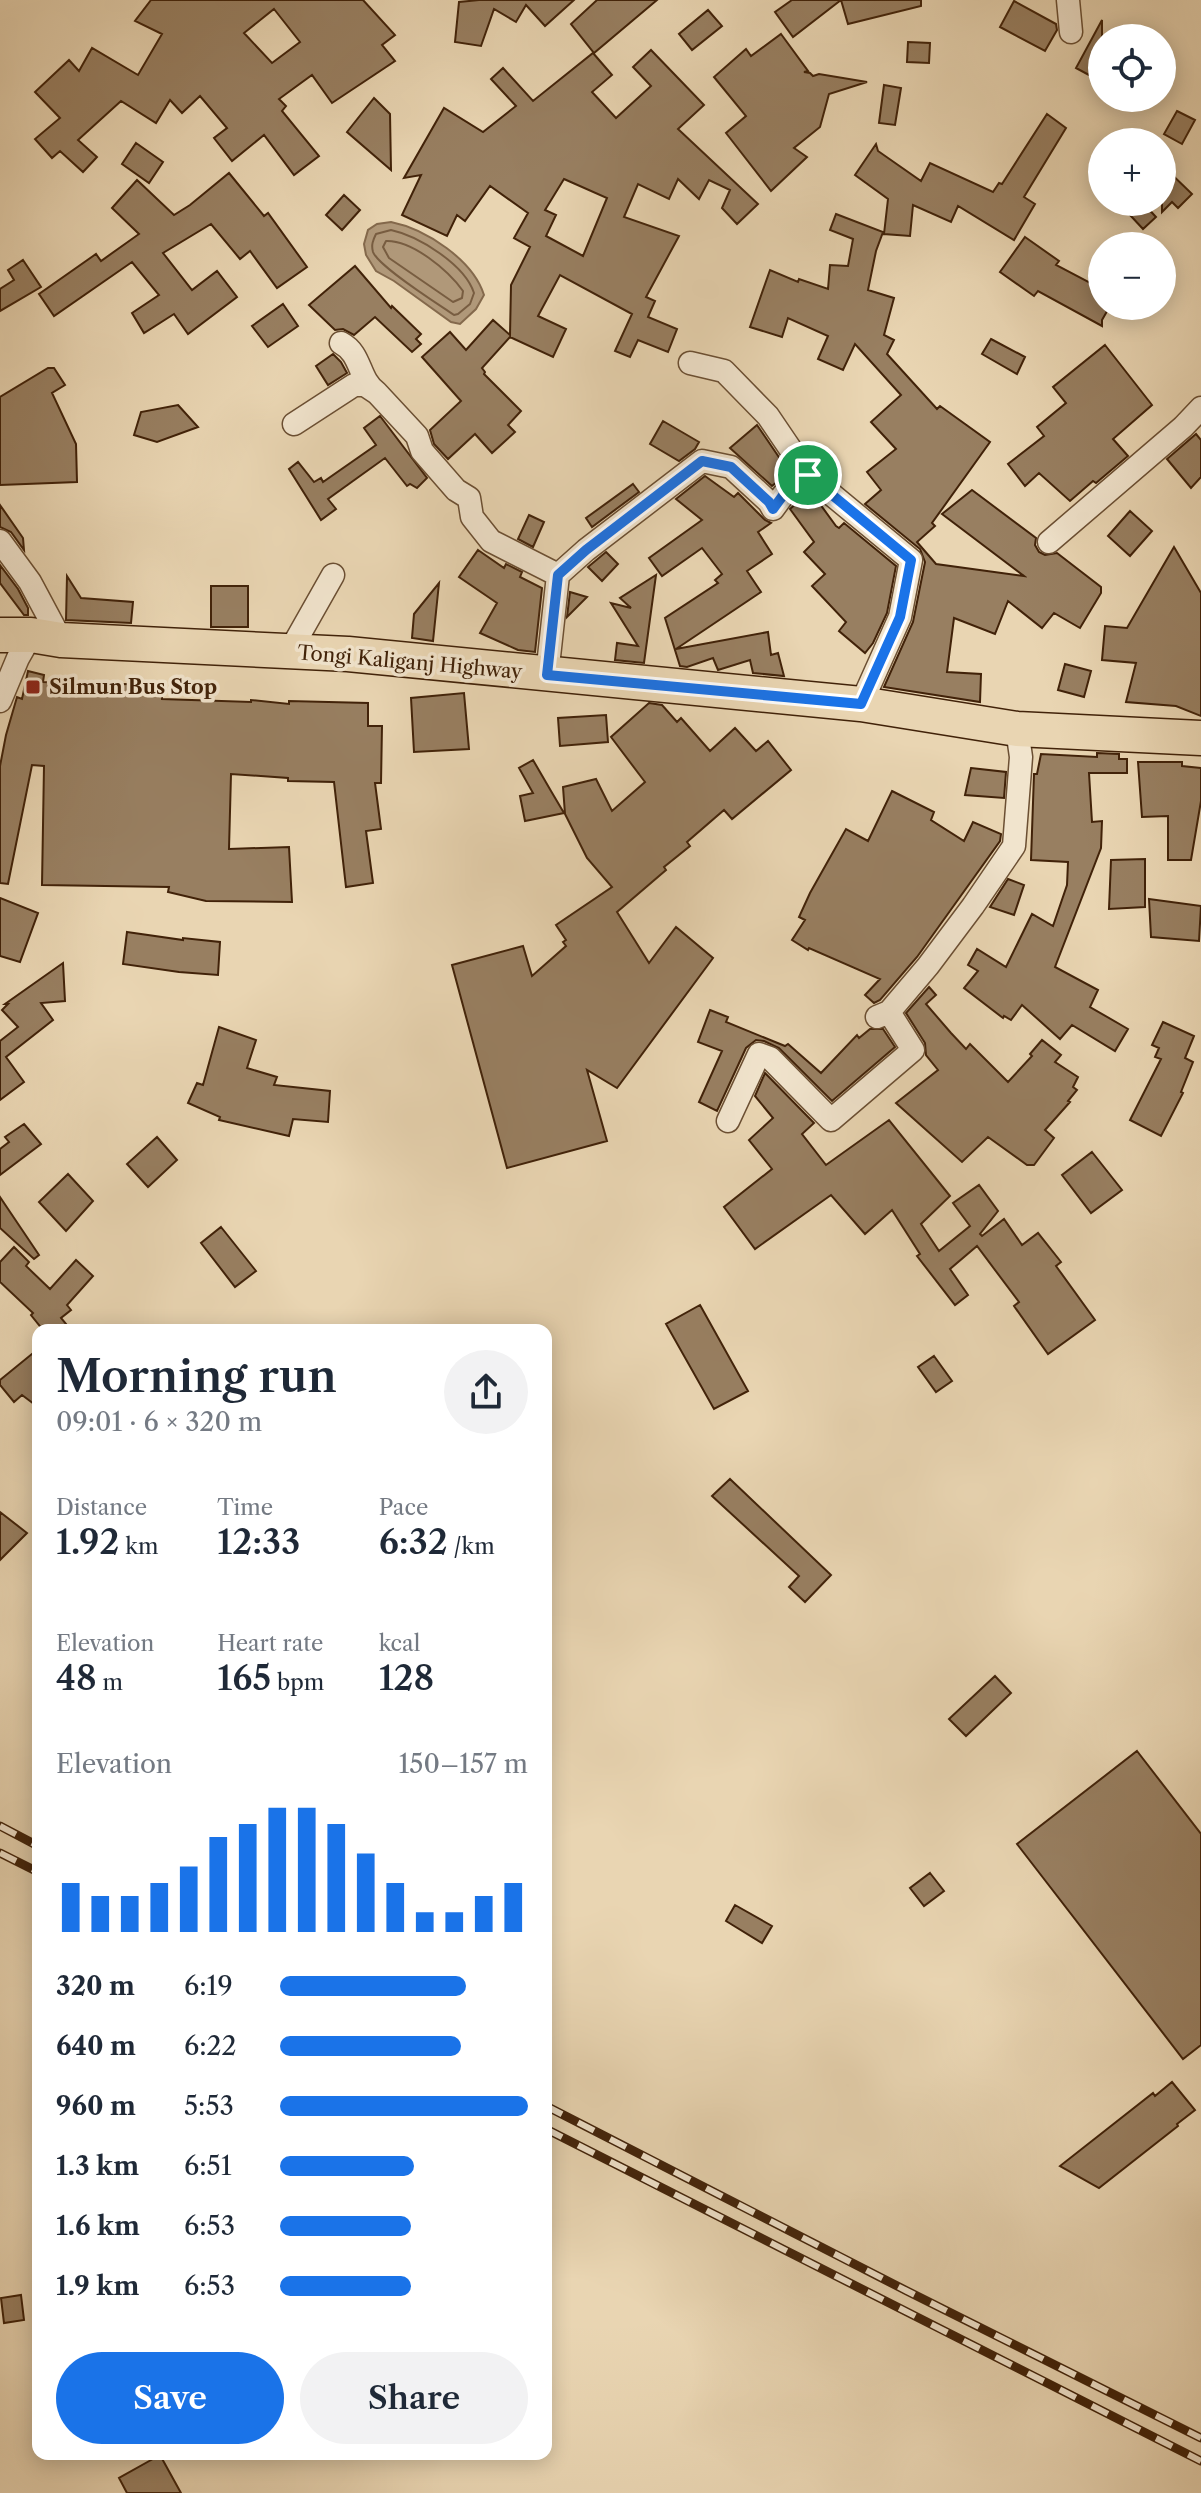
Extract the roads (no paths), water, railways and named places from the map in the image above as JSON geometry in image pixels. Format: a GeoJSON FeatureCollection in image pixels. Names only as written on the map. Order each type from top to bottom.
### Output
{"type":"FeatureCollection","features":[{"type":"Feature","properties":{"kind":"main road","name":"Tongi Kaliganj Highway"},"geometry":{"type":"LineString","coordinates":[[30,636],[348,654],[861,704],[1017,729],[1201,738]]}},
{"type":"Feature","properties":{"kind":"street"},"geometry":{"type":"LineString","coordinates":[[1068,0],[1071,32]]}},
{"type":"Feature","properties":{"kind":"street"},"geometry":{"type":"LineString","coordinates":[[341,343],[351,348],[370,388],[417,436],[422,451],[456,490],[469,498],[472,517],[491,541],[558,575]]}},
{"type":"Feature","properties":{"kind":"street"},"geometry":{"type":"LineString","coordinates":[[690,363],[724,371],[768,416],[808,475],[911,560],[900,617],[861,704]]}},
{"type":"Feature","properties":{"kind":"street"},"geometry":{"type":"LineString","coordinates":[[294,424],[354,385],[365,385],[377,393]]}},
{"type":"Feature","properties":{"kind":"street"},"geometry":{"type":"LineString","coordinates":[[1049,542],[1201,408]]}},
{"type":"Feature","properties":{"kind":"street"},"geometry":{"type":"LineString","coordinates":[[547,675],[558,575],[702,461],[731,467],[773,509],[784,494],[808,475]]}},
{"type":"Feature","properties":{"kind":"street"},"geometry":{"type":"LineString","coordinates":[[0,541],[30,582],[30,636],[0,701]]}},
{"type":"Feature","properties":{"kind":"street"},"geometry":{"type":"LineString","coordinates":[[290,651],[333,575]]}},
{"type":"Feature","properties":{"kind":"street"},"geometry":{"type":"LineString","coordinates":[[728,1121],[759,1054],[770,1058],[831,1120],[913,1050],[883,1015],[973,906],[1014,846],[1021,757],[1017,729]]}},
{"type":"Feature","properties":{"kind":"water"},"geometry":{"type":"Polygon","coordinates":[[[391,222],[433,239],[470,270],[484,295],[476,309],[460,324],[451,322],[376,271],[366,255],[364,244],[368,230],[377,224],[391,222]]]}},
{"type":"Feature","properties":{"kind":"railway"},"geometry":{"type":"LineString","coordinates":[[0,1826],[32,1843]]}},
{"type":"Feature","properties":{"kind":"railway"},"geometry":{"type":"LineString","coordinates":[[0,1853],[32,1869]]}},
{"type":"Feature","properties":{"kind":"railway"},"geometry":{"type":"LineString","coordinates":[[552,2109],[1201,2438]]}},
{"type":"Feature","properties":{"kind":"railway"},"geometry":{"type":"LineString","coordinates":[[552,2132],[1201,2461]]}},
{"type":"Feature","properties":{"kind":"place","name":"Silmun Bus Stop"},"geometry":{"type":"Point","coordinates":[33,687]}}]}
